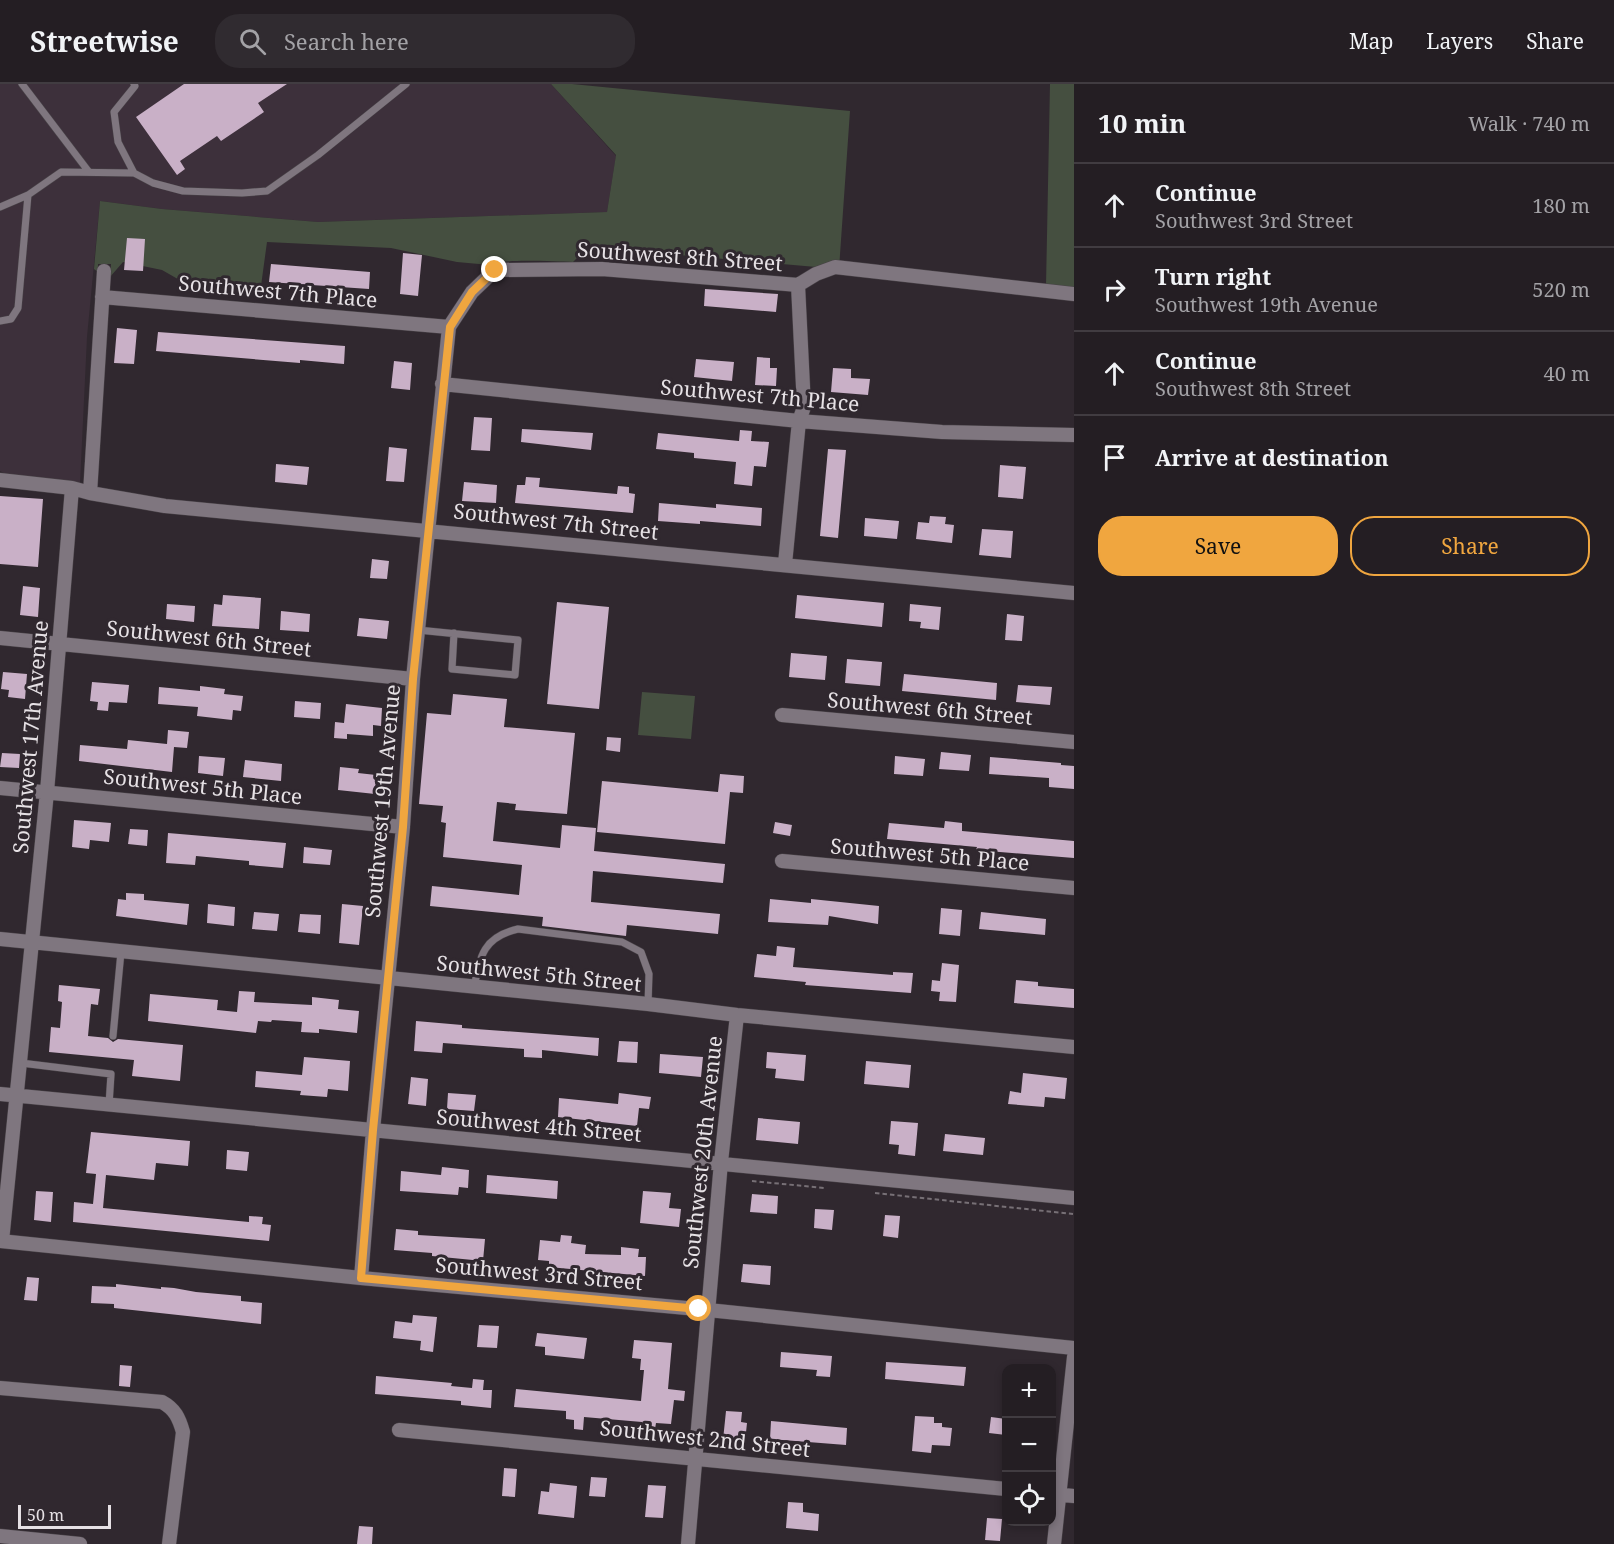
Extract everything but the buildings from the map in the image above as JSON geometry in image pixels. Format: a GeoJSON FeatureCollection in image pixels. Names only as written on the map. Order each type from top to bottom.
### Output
{"type":"FeatureCollection","features":[{"type":"Feature","properties":{"kind":"street","name":"Southwest 8th Street"},"geometry":{"type":"LineString","coordinates":[[450,327],[472,292],[495,270],[602,269],[798,285],[816,274],[835,267],[1074,294]]}},
{"type":"Feature","properties":{"kind":"street"},"geometry":{"type":"LineString","coordinates":[[90,493],[104,271]]}},
{"type":"Feature","properties":{"kind":"street"},"geometry":{"type":"LineString","coordinates":[[785,564],[799,420],[804,407],[798,285]]}},
{"type":"Feature","properties":{"kind":"street","name":"Southwest 7th Place"},"geometry":{"type":"LineString","coordinates":[[102,297],[450,327]]}},
{"type":"Feature","properties":{"kind":"street","name":"Southwest 19th Avenue"},"geometry":{"type":"LineString","coordinates":[[361,1278],[403,827],[413,679],[442,384],[450,327]]}},
{"type":"Feature","properties":{"kind":"street","name":"Southwest 7th Place"},"geometry":{"type":"LineString","coordinates":[[442,384],[942,432],[1074,435]]}},
{"type":"Feature","properties":{"kind":"street","name":"Southwest 7th Street"},"geometry":{"type":"LineString","coordinates":[[0,480],[72,488],[165,506],[1074,593]]}},
{"type":"Feature","properties":{"kind":"street","name":"Southwest 17th Avenue"},"geometry":{"type":"LineString","coordinates":[[1,1241],[18,1096],[47,792],[72,488]]}},
{"type":"Feature","properties":{"kind":"street","name":"Southwest 6th Street"},"geometry":{"type":"LineString","coordinates":[[0,638],[413,679]]}},
{"type":"Feature","properties":{"kind":"street","name":"Southwest 6th Street"},"geometry":{"type":"LineString","coordinates":[[782,715],[1074,742]]}},
{"type":"Feature","properties":{"kind":"street","name":"Southwest 5th Place"},"geometry":{"type":"LineString","coordinates":[[0,788],[403,827]]}},
{"type":"Feature","properties":{"kind":"street","name":"Southwest 5th Place"},"geometry":{"type":"LineString","coordinates":[[782,861],[1074,888]]}},
{"type":"Feature","properties":{"kind":"street","name":"Southwest 5th Street"},"geometry":{"type":"LineString","coordinates":[[0,939],[648,1004],[737,1015],[1074,1047]]}},
{"type":"Feature","properties":{"kind":"street","name":"Southwest 20th Avenue"},"geometry":{"type":"LineString","coordinates":[[688,1544],[721,1162],[737,1015]]}},
{"type":"Feature","properties":{"kind":"street","name":"Southwest 4th Street"},"geometry":{"type":"LineString","coordinates":[[0,1095],[721,1162],[1074,1198]]}},
{"type":"Feature","properties":{"kind":"street","name":"Southwest 3rd Street"},"geometry":{"type":"LineString","coordinates":[[1,1241],[1074,1348]]}},
{"type":"Feature","properties":{"kind":"street"},"geometry":{"type":"LineString","coordinates":[[1056,1487],[1074,1357]]}},
{"type":"Feature","properties":{"kind":"street"},"geometry":{"type":"LineString","coordinates":[[0,1388],[162,1402],[171,1407],[179,1417],[183,1432],[169,1544]]}},
{"type":"Feature","properties":{"kind":"street","name":"Southwest 2nd Street"},"geometry":{"type":"LineString","coordinates":[[399,1430],[1002,1489]]}},
{"type":"Feature","properties":{"kind":"street"},"geometry":{"type":"LineString","coordinates":[[1056,1494],[1074,1496]]}},
{"type":"Feature","properties":{"kind":"street"},"geometry":{"type":"LineString","coordinates":[[1054,1526],[1054,1544]]}},
{"type":"Feature","properties":{"kind":"street"},"geometry":{"type":"LineString","coordinates":[[0,1536],[80,1544]]}},
{"type":"Feature","properties":{"kind":"lane"},"geometry":{"type":"LineString","coordinates":[[22,84],[89,172]]}},
{"type":"Feature","properties":{"kind":"lane"},"geometry":{"type":"LineString","coordinates":[[134,84],[135,86],[114,112],[118,142],[134,173]]}},
{"type":"Feature","properties":{"kind":"lane"},"geometry":{"type":"LineString","coordinates":[[0,207],[28,195],[61,172],[134,173],[153,183],[183,191],[242,193],[267,191],[318,155],[406,84]]}},
{"type":"Feature","properties":{"kind":"lane"},"geometry":{"type":"LineString","coordinates":[[0,321],[11,319],[18,308],[28,195]]}},
{"type":"Feature","properties":{"kind":"lane"},"geometry":{"type":"LineString","coordinates":[[418,630],[454,633],[518,640],[514,675],[452,669],[454,633]]}},
{"type":"Feature","properties":{"kind":"lane"},"geometry":{"type":"LineString","coordinates":[[474,988],[480,956],[502,933],[518,929],[622,942],[641,952],[649,974],[648,1004]]}},
{"type":"Feature","properties":{"kind":"lane"},"geometry":{"type":"LineString","coordinates":[[113,1036],[121,952]]}},
{"type":"Feature","properties":{"kind":"lane"},"geometry":{"type":"LineString","coordinates":[[21,1063],[111,1074],[109,1105]]}},
{"type":"Feature","properties":{"kind":"path"},"geometry":{"type":"LineString","coordinates":[[747,1179],[756,1182],[831,1189]]}},
{"type":"Feature","properties":{"kind":"path"},"geometry":{"type":"LineString","coordinates":[[872,1193],[1073,1214]]}},
{"type":"Feature","properties":{"kind":"shaded area"},"geometry":{"type":"Polygon","coordinates":[[[0,84],[551,84],[616,156],[607,212],[318,222],[162,209],[100,201],[87,337],[80,483],[4,473],[0,471],[0,84]]]}},
{"type":"Feature","properties":{"kind":"green space"},"geometry":{"type":"Polygon","coordinates":[[[551,84],[572,84],[850,111],[839,269],[588,247],[573,262],[518,261],[490,265],[457,262],[391,248],[267,242],[261,286],[204,294],[162,270],[123,262],[110,277],[111,264],[98,264],[98,272],[94,269],[100,201],[162,209],[318,222],[607,212],[616,155],[551,84]]]}},
{"type":"Feature","properties":{"kind":"green space"},"geometry":{"type":"Polygon","coordinates":[[[1050,84],[1074,84],[1074,289],[1046,286],[1050,84]]]}},
{"type":"Feature","properties":{"kind":"green space"},"geometry":{"type":"Polygon","coordinates":[[[642,692],[695,696],[691,739],[638,735],[642,692]]]}},
{"type":"Feature","properties":{"kind":"route"},"geometry":{"type":"LineString","coordinates":[[495,270],[472,292],[450,327],[442,384],[413,679],[403,827],[361,1278],[699,1309]]}}]}
